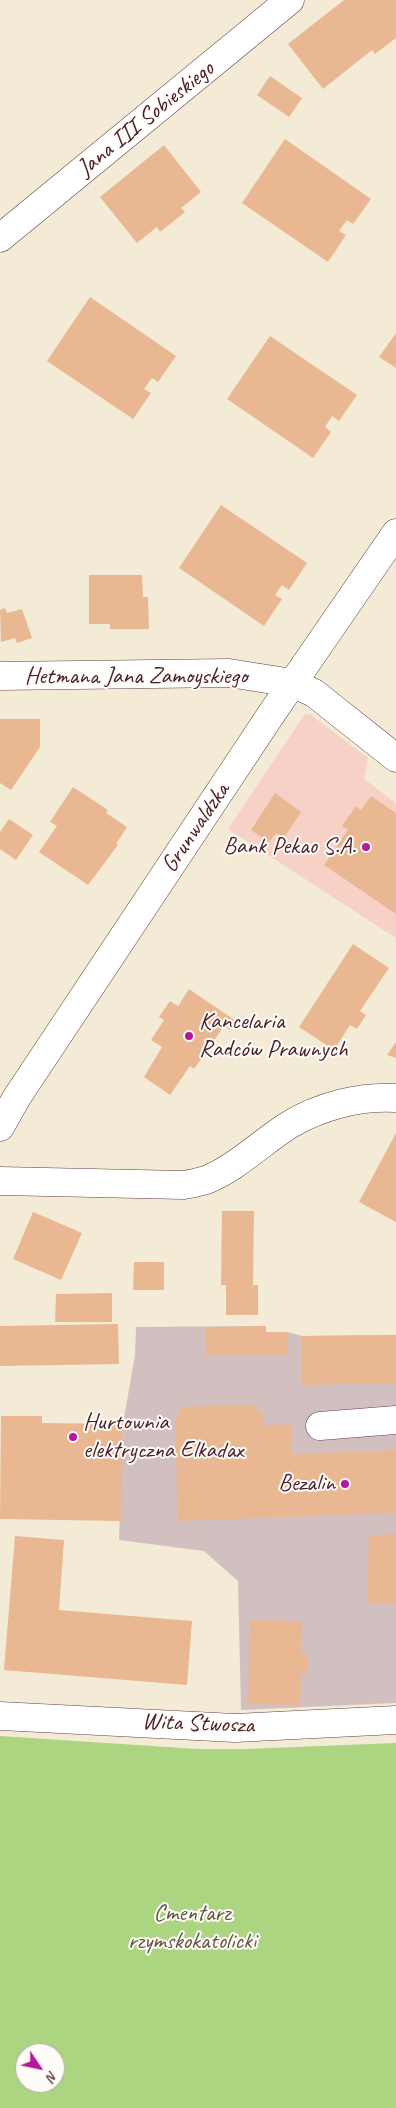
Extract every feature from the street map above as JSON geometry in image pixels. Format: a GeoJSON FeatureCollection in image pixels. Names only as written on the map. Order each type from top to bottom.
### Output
{"type":"FeatureCollection","features":[{"type":"Feature","properties":{"kind":"street","name":"Jana III Sobieskiego"},"geometry":{"type":"LineString","coordinates":[[0,238],[290,0]]}},
{"type":"Feature","properties":{"kind":"street","name":"Grunwaldzka"},"geometry":{"type":"LineString","coordinates":[[0,1127],[17,1097],[292,683],[396,532]]}},
{"type":"Feature","properties":{"kind":"street","name":"Hetmana Jana Zamoyskiego"},"geometry":{"type":"LineString","coordinates":[[0,676],[229,673],[292,683],[314,693],[396,758]]}},
{"type":"Feature","properties":{"kind":"street"},"geometry":{"type":"LineString","coordinates":[[0,1181],[183,1185],[206,1180],[223,1171],[291,1124],[317,1111],[366,1099],[396,1098]]}},
{"type":"Feature","properties":{"kind":"street"},"geometry":{"type":"LineString","coordinates":[[320,1426],[396,1420]]}},
{"type":"Feature","properties":{"kind":"street","name":"Wita Stwosza"},"geometry":{"type":"LineString","coordinates":[[0,1716],[235,1728],[396,1720]]}},
{"type":"Feature","properties":{"kind":"shaded area"},"geometry":{"type":"Polygon","coordinates":[[[305,714],[311,715],[368,758],[364,779],[396,803],[396,938],[228,829],[305,714]]]}},
{"type":"Feature","properties":{"kind":"shaded area"},"geometry":{"type":"Polygon","coordinates":[[[266,1326],[266,1332],[288,1332],[302,1336],[396,1335],[396,1703],[241,1710],[238,1581],[204,1551],[119,1540],[123,1424],[135,1355],[136,1327],[266,1326]]]}},
{"type":"Feature","properties":{"kind":"green space","name":"Cmentarz rzymskokatolicki"},"geometry":{"type":"Polygon","coordinates":[[[0,1736],[197,1749],[396,1743],[396,2108],[0,2108],[0,1736]]]}},
{"type":"Feature","properties":{"kind":"building"},"geometry":{"type":"Polygon","coordinates":[[[344,0],[396,0],[396,38],[375,54],[372,50],[323,89],[288,44],[344,0]]]}},
{"type":"Feature","properties":{"kind":"building"},"geometry":{"type":"Polygon","coordinates":[[[270,76],[302,98],[289,117],[257,95],[270,76]]]}},
{"type":"Feature","properties":{"kind":"building"},"geometry":{"type":"Polygon","coordinates":[[[285,139],[371,199],[353,224],[347,220],[339,231],[346,235],[328,262],[242,203],[285,139]]]}},
{"type":"Feature","properties":{"kind":"building"},"geometry":{"type":"Polygon","coordinates":[[[164,145],[201,192],[181,208],[185,212],[160,232],[157,227],[137,243],[100,197],[164,145]]]}},
{"type":"Feature","properties":{"kind":"building"},"geometry":{"type":"Polygon","coordinates":[[[90,297],[176,356],[158,382],[152,378],[144,389],[151,393],[133,419],[47,361],[90,297]]]}},
{"type":"Feature","properties":{"kind":"building"},"geometry":{"type":"Polygon","coordinates":[[[396,333],[396,368],[379,357],[396,333]]]}},
{"type":"Feature","properties":{"kind":"building"},"geometry":{"type":"Polygon","coordinates":[[[270,336],[357,395],[339,421],[332,416],[325,427],[331,432],[313,458],[227,399],[270,336]]]}},
{"type":"Feature","properties":{"kind":"building"},"geometry":{"type":"Polygon","coordinates":[[[221,505],[307,563],[289,590],[282,585],[275,595],[282,599],[264,626],[179,568],[221,505]]]}},
{"type":"Feature","properties":{"kind":"building"},"geometry":{"type":"Polygon","coordinates":[[[89,575],[142,575],[143,597],[148,597],[149,629],[110,629],[110,624],[89,624],[89,575]]]}},
{"type":"Feature","properties":{"kind":"building"},"geometry":{"type":"Polygon","coordinates":[[[5,608],[7,613],[22,609],[32,638],[17,643],[15,638],[1,642],[0,610],[5,608]]]}},
{"type":"Feature","properties":{"kind":"building"},"geometry":{"type":"Polygon","coordinates":[[[0,719],[40,719],[40,747],[11,790],[0,783],[0,719]]]}},
{"type":"Feature","properties":{"kind":"building"},"geometry":{"type":"Polygon","coordinates":[[[73,787],[108,810],[106,813],[127,827],[116,844],[118,845],[88,885],[39,852],[57,826],[50,822],[73,787]]]}},
{"type":"Feature","properties":{"kind":"building"},"geometry":{"type":"Polygon","coordinates":[[[275,793],[301,812],[283,839],[276,833],[269,842],[251,830],[275,793]]]}},
{"type":"Feature","properties":{"kind":"building","name":"Bank Pekao S.A."},"geometry":{"type":"Polygon","coordinates":[[[371,796],[396,813],[396,914],[324,865],[348,830],[342,826],[356,806],[361,810],[371,796]]]}},
{"type":"Feature","properties":{"kind":"building"},"geometry":{"type":"Polygon","coordinates":[[[9,819],[33,835],[16,860],[0,849],[0,832],[9,819]]]}},
{"type":"Feature","properties":{"kind":"building"},"geometry":{"type":"Polygon","coordinates":[[[353,944],[389,968],[360,1011],[366,1015],[357,1029],[350,1025],[334,1050],[299,1027],[353,944]]]}},
{"type":"Feature","properties":{"kind":"building"},"geometry":{"type":"Polygon","coordinates":[[[189,989],[236,1021],[230,1030],[224,1026],[194,1069],[190,1066],[170,1095],[144,1077],[162,1047],[151,1040],[164,1020],[159,1017],[170,1001],[178,1006],[189,989]]]}},
{"type":"Feature","properties":{"kind":"building"},"geometry":{"type":"Polygon","coordinates":[[[396,1042],[396,1058],[387,1055],[396,1042]]]}},
{"type":"Feature","properties":{"kind":"building"},"geometry":{"type":"Polygon","coordinates":[[[396,1133],[396,1222],[359,1202],[396,1133]]]}},
{"type":"Feature","properties":{"kind":"building"},"geometry":{"type":"Polygon","coordinates":[[[222,1211],[254,1211],[253,1285],[258,1285],[258,1315],[226,1315],[226,1285],[221,1285],[222,1211]]]}},
{"type":"Feature","properties":{"kind":"building"},"geometry":{"type":"Polygon","coordinates":[[[33,1212],[82,1233],[61,1280],[13,1259],[33,1212]]]}},
{"type":"Feature","properties":{"kind":"building"},"geometry":{"type":"Polygon","coordinates":[[[134,1262],[164,1262],[164,1290],[133,1290],[134,1262]]]}},
{"type":"Feature","properties":{"kind":"building"},"geometry":{"type":"Polygon","coordinates":[[[112,1293],[112,1322],[55,1322],[56,1294],[112,1293]]]}},
{"type":"Feature","properties":{"kind":"building"},"geometry":{"type":"Polygon","coordinates":[[[118,1324],[119,1364],[0,1366],[0,1326],[118,1324]]]}},
{"type":"Feature","properties":{"kind":"building"},"geometry":{"type":"Polygon","coordinates":[[[266,1326],[265,1332],[288,1332],[288,1356],[206,1356],[206,1327],[266,1326]]]}},
{"type":"Feature","properties":{"kind":"building"},"geometry":{"type":"Polygon","coordinates":[[[396,1335],[396,1383],[302,1385],[302,1336],[396,1335]]]}},
{"type":"Feature","properties":{"kind":"building"},"geometry":{"type":"Polygon","coordinates":[[[258,1405],[258,1413],[263,1412],[263,1425],[291,1424],[292,1454],[396,1450],[396,1513],[178,1521],[175,1415],[179,1416],[179,1407],[258,1405]]]}},
{"type":"Feature","properties":{"kind":"building"},"geometry":{"type":"Polygon","coordinates":[[[1,1416],[42,1416],[42,1423],[123,1424],[121,1521],[0,1519],[1,1416]]]}},
{"type":"Feature","properties":{"kind":"building"},"geometry":{"type":"Polygon","coordinates":[[[396,1534],[396,1603],[367,1604],[369,1535],[396,1534]]]}},
{"type":"Feature","properties":{"kind":"building"},"geometry":{"type":"Polygon","coordinates":[[[15,1536],[64,1540],[59,1610],[192,1621],[187,1685],[4,1670],[15,1536]]]}},
{"type":"Feature","properties":{"kind":"building"},"geometry":{"type":"Polygon","coordinates":[[[250,1620],[302,1621],[301,1653],[307,1653],[307,1674],[301,1674],[300,1705],[248,1704],[250,1620]]]}},
{"type":"Feature","properties":{"kind":"place","name":"Bank Pekao S.A."},"geometry":{"type":"Point","coordinates":[366,847]}},
{"type":"Feature","properties":{"kind":"place","name":"Kancelaria Radców Prawnych"},"geometry":{"type":"Point","coordinates":[189,1036]}},
{"type":"Feature","properties":{"kind":"place","name":"Hurtownia elektryczna Elkadax"},"geometry":{"type":"Point","coordinates":[73,1437]}},
{"type":"Feature","properties":{"kind":"place","name":"Bezalin"},"geometry":{"type":"Point","coordinates":[345,1484]}}]}
